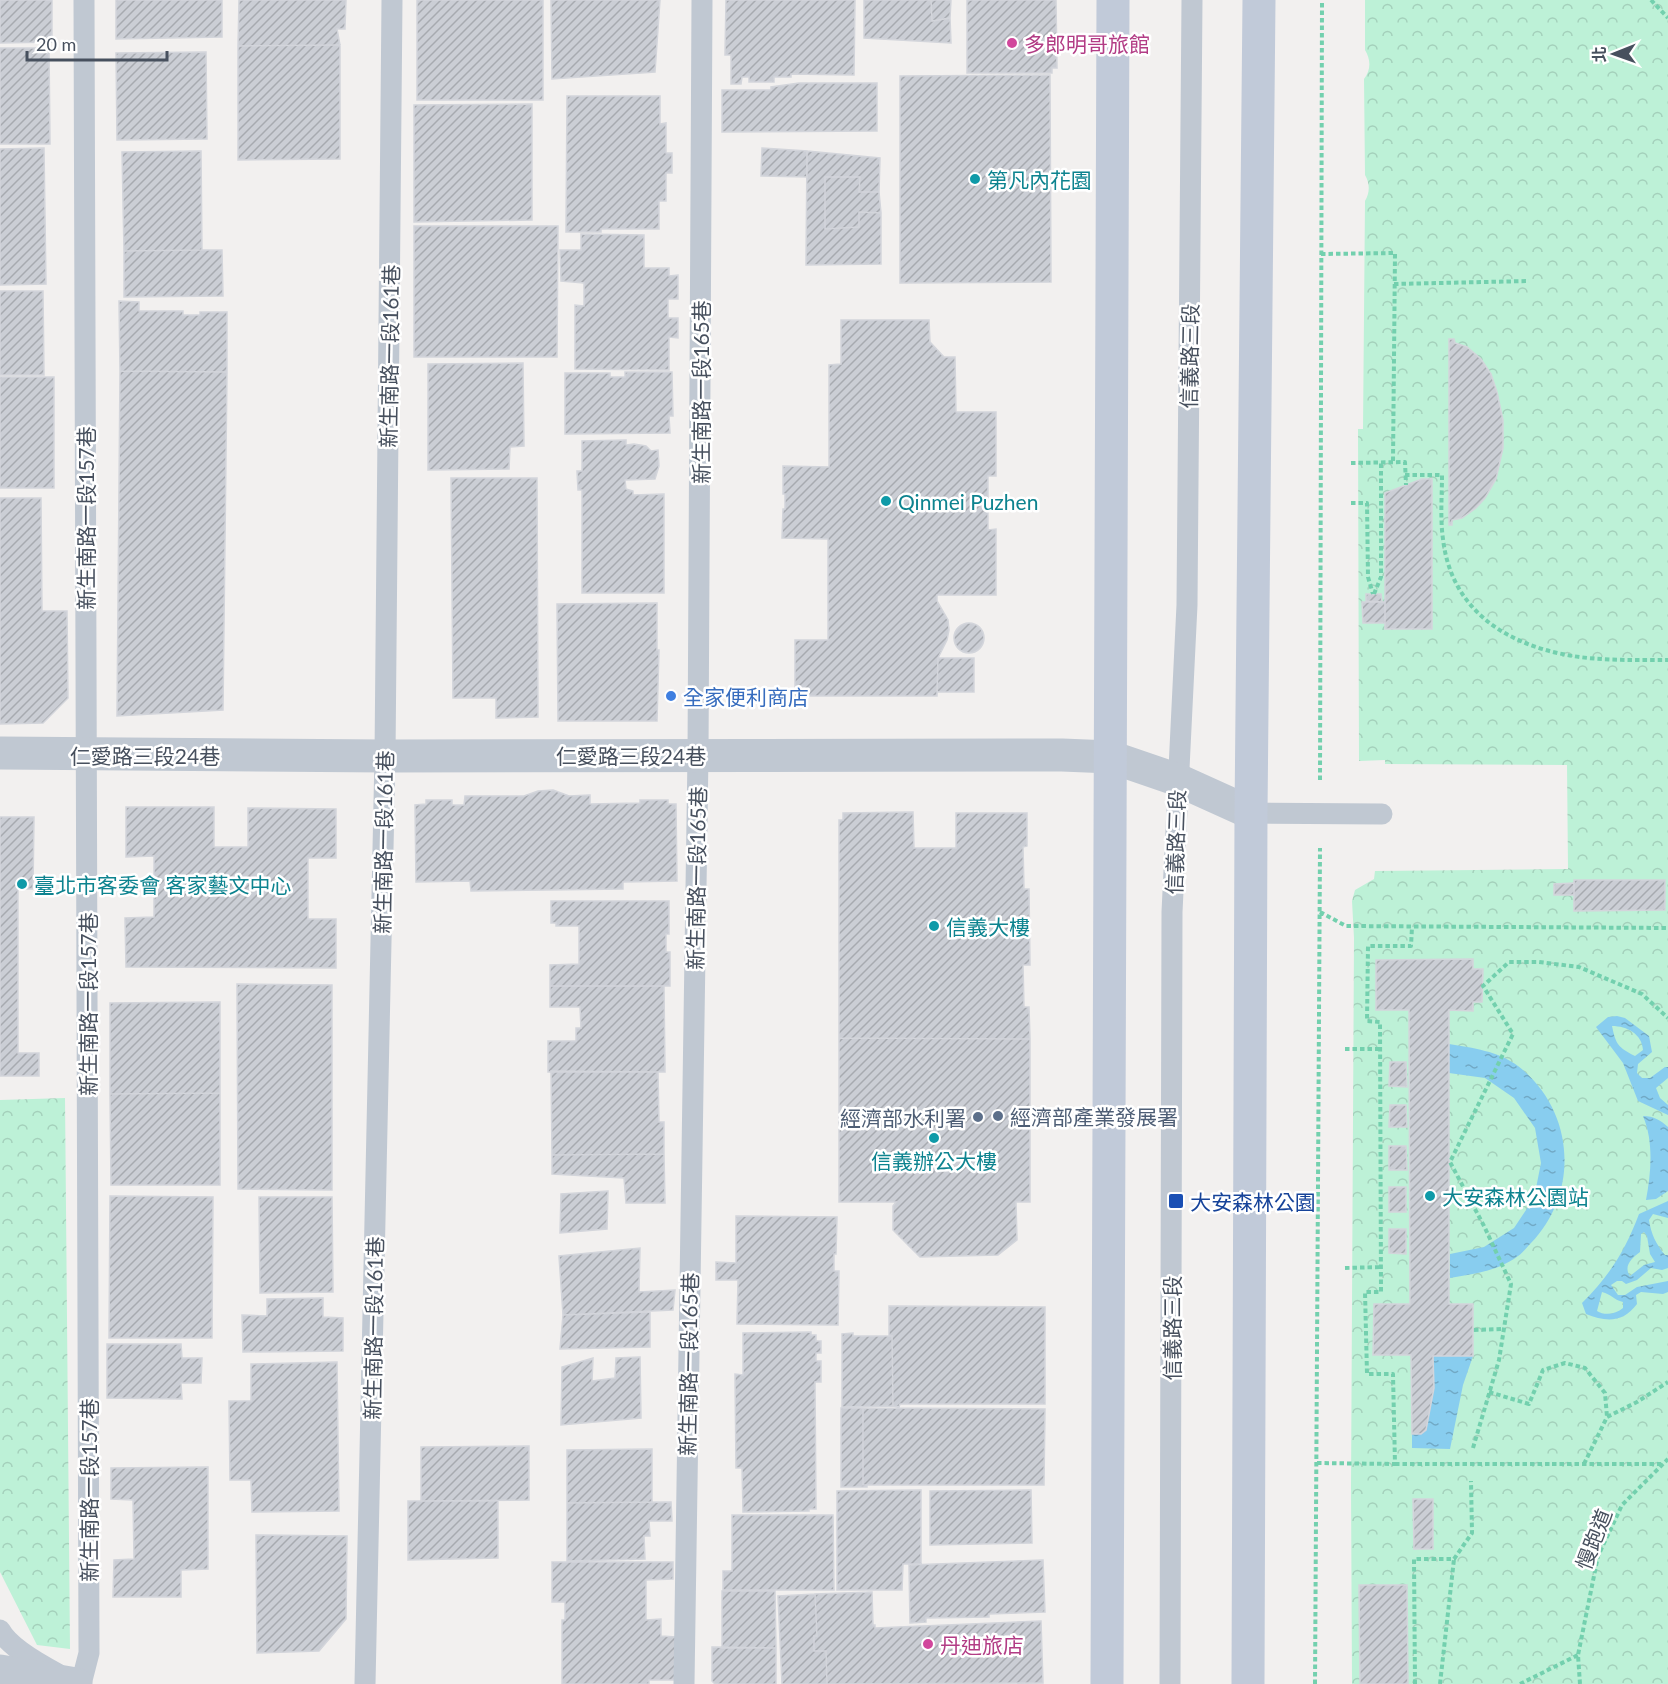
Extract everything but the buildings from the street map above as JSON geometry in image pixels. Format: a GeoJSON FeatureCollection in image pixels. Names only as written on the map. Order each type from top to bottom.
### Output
{"type":"FeatureCollection","features":[{"type":"Feature","properties":{"kind":"main road"},"geometry":{"type":"LineString","coordinates":[[1107,1684],[1113,0]]}},
{"type":"Feature","properties":{"kind":"main road"},"geometry":{"type":"LineString","coordinates":[[1248,1684],[1251,813],[1258,0]]}},
{"type":"Feature","properties":{"kind":"street","name":"仁愛路三段24巷"},"geometry":{"type":"LineString","coordinates":[[0,753],[385,756],[1062,755],[1111,757],[1178,780],[1251,813]]}},
{"type":"Feature","properties":{"kind":"street"},"geometry":{"type":"LineString","coordinates":[[0,1671],[79,1684]]}},
{"type":"Feature","properties":{"kind":"lane","name":"新生南路一段157巷"},"geometry":{"type":"LineString","coordinates":[[79,1684],[89,1653],[84,0]]}},
{"type":"Feature","properties":{"kind":"lane","name":"新生南路一段161巷"},"geometry":{"type":"LineString","coordinates":[[365,1684],[385,756],[392,0]]}},
{"type":"Feature","properties":{"kind":"lane","name":"新生南路一段165巷"},"geometry":{"type":"LineString","coordinates":[[684,1684],[698,755],[702,0]]}},
{"type":"Feature","properties":{"kind":"lane","name":"信義路三段"},"geometry":{"type":"LineString","coordinates":[[1170,1684],[1172,922],[1187,605],[1192,0]]}},
{"type":"Feature","properties":{"kind":"lane"},"geometry":{"type":"LineString","coordinates":[[1251,813],[1382,814]]}},
{"type":"Feature","properties":{"kind":"lane"},"geometry":{"type":"LineString","coordinates":[[0,1630],[4,1638],[43,1666],[79,1684]]}},
{"type":"Feature","properties":{"kind":"path"},"geometry":{"type":"LineString","coordinates":[[1651,0],[1668,18]]}},
{"type":"Feature","properties":{"kind":"path"},"geometry":{"type":"LineString","coordinates":[[1321,254],[1395,253],[1393,462]]}},
{"type":"Feature","properties":{"kind":"path"},"geometry":{"type":"LineString","coordinates":[[1394,284],[1529,281]]}},
{"type":"Feature","properties":{"kind":"path"},"geometry":{"type":"LineString","coordinates":[[1351,503],[1367,502],[1368,577],[1374,594],[1381,577],[1381,462]]}},
{"type":"Feature","properties":{"kind":"path"},"geometry":{"type":"LineString","coordinates":[[1351,463],[1405,462],[1406,485]]}},
{"type":"Feature","properties":{"kind":"path"},"geometry":{"type":"LineString","coordinates":[[1406,475],[1442,475],[1443,539],[1449,567],[1465,600],[1484,620],[1505,633],[1567,656],[1668,660]]}},
{"type":"Feature","properties":{"kind":"path"},"geometry":{"type":"LineString","coordinates":[[1320,912],[1346,927],[1668,928]]}},
{"type":"Feature","properties":{"kind":"path"},"geometry":{"type":"LineString","coordinates":[[1395,1464],[1394,1374],[1366,1374],[1365,1292],[1381,1292],[1380,1022],[1367,1022],[1368,946],[1411,946],[1412,927]]}},
{"type":"Feature","properties":{"kind":"path"},"geometry":{"type":"LineString","coordinates":[[1473,1448],[1499,1360],[1511,1284],[1450,1162],[1513,1034],[1483,986],[1509,962],[1539,962],[1579,967],[1642,994],[1668,1018]]}},
{"type":"Feature","properties":{"kind":"path"},"geometry":{"type":"LineString","coordinates":[[1367,985],[1376,985]]}},
{"type":"Feature","properties":{"kind":"path"},"geometry":{"type":"LineString","coordinates":[[1346,1048],[1381,1049]]}},
{"type":"Feature","properties":{"kind":"path"},"geometry":{"type":"LineString","coordinates":[[1345,1268],[1381,1267]]}},
{"type":"Feature","properties":{"kind":"path"},"geometry":{"type":"LineString","coordinates":[[1473,1330],[1504,1329]]}},
{"type":"Feature","properties":{"kind":"path"},"geometry":{"type":"LineString","coordinates":[[1366,1330],[1373,1330]]}},
{"type":"Feature","properties":{"kind":"path"},"geometry":{"type":"LineString","coordinates":[[1489,1392],[1529,1404],[1544,1370],[1565,1363],[1585,1368],[1605,1393],[1607,1417],[1584,1464]]}},
{"type":"Feature","properties":{"kind":"path"},"geometry":{"type":"LineString","coordinates":[[1607,1417],[1637,1402],[1668,1382]]}},
{"type":"Feature","properties":{"kind":"path","name":"慢跑道"},"geometry":{"type":"LineString","coordinates":[[1580,1684],[1578,1655],[1598,1556],[1622,1505],[1668,1459]]}},
{"type":"Feature","properties":{"kind":"path"},"geometry":{"type":"LineString","coordinates":[[1317,1464],[1661,1464]]}},
{"type":"Feature","properties":{"kind":"path"},"geometry":{"type":"LineString","coordinates":[[1440,1684],[1454,1558],[1472,1533],[1471,1481]]}},
{"type":"Feature","properties":{"kind":"path"},"geometry":{"type":"LineString","coordinates":[[1415,1684],[1414,1559],[1454,1558]]}},
{"type":"Feature","properties":{"kind":"path"},"geometry":{"type":"LineString","coordinates":[[1520,1684],[1578,1655]]}},
{"type":"Feature","properties":{"kind":"green space","name":"大安森林公園"},"geometry":{"type":"Polygon","coordinates":[[[1365,0],[1668,0],[1668,1684],[1352,1684],[1354,938],[1352,901],[1355,890],[1374,879],[1375,871],[1568,869],[1567,765],[1385,764],[1385,760],[1359,761],[1358,429],[1363,429],[1365,201],[1369,188],[1365,175],[1364,79],[1369,65],[1365,50],[1365,0]]]}},
{"type":"Feature","properties":{"kind":"green space"},"geometry":{"type":"Polygon","coordinates":[[[65,1098],[70,1649],[37,1645],[0,1572],[0,1100],[65,1098]]]}},
{"type":"Feature","properties":{"kind":"water"},"geometry":{"type":"Polygon","coordinates":[[[1608,1017],[1625,1018],[1649,1036],[1652,1052],[1638,1064],[1637,1073],[1642,1078],[1650,1078],[1668,1067],[1668,1078],[1656,1088],[1660,1098],[1668,1105],[1668,1115],[1638,1101],[1623,1063],[1596,1027],[1608,1017]],[[1612,1026],[1621,1048],[1635,1056],[1643,1050],[1637,1035],[1618,1026],[1612,1026]]]}},
{"type":"Feature","properties":{"kind":"water"},"geometry":{"type":"Polygon","coordinates":[[[1449,1044],[1494,1054],[1518,1066],[1537,1084],[1551,1105],[1560,1128],[1564,1152],[1563,1176],[1558,1200],[1547,1223],[1525,1250],[1510,1261],[1494,1268],[1450,1278],[1450,1254],[1484,1247],[1514,1228],[1534,1198],[1541,1163],[1535,1128],[1514,1098],[1485,1078],[1449,1073],[1449,1044]]]}},
{"type":"Feature","properties":{"kind":"water"},"geometry":{"type":"Polygon","coordinates":[[[1643,1116],[1657,1119],[1668,1127],[1668,1191],[1656,1199],[1646,1200],[1650,1158],[1649,1136],[1643,1116]]]}},
{"type":"Feature","properties":{"kind":"water"},"geometry":{"type":"Polygon","coordinates":[[[1668,1201],[1668,1218],[1653,1214],[1649,1220],[1657,1243],[1665,1255],[1668,1255],[1668,1268],[1662,1270],[1651,1268],[1637,1280],[1626,1284],[1617,1281],[1611,1285],[1618,1295],[1625,1295],[1637,1287],[1668,1281],[1668,1292],[1663,1294],[1641,1292],[1636,1295],[1637,1304],[1620,1318],[1607,1319],[1586,1314],[1582,1303],[1616,1262],[1639,1214],[1668,1201]],[[1644,1232],[1641,1234],[1640,1252],[1631,1260],[1627,1269],[1630,1276],[1644,1265],[1655,1262],[1650,1254],[1647,1236],[1644,1232]],[[1602,1292],[1597,1311],[1610,1314],[1623,1308],[1623,1302],[1602,1292]]]}},
{"type":"Feature","properties":{"kind":"water"},"geometry":{"type":"Polygon","coordinates":[[[1433,1356],[1473,1356],[1463,1385],[1450,1449],[1412,1448],[1412,1434],[1434,1388],[1433,1356]]]}},
{"type":"Feature","properties":{"kind":"place","name":"多郎明哥旅館"},"geometry":{"type":"Point","coordinates":[1012,43]}},
{"type":"Feature","properties":{"kind":"place","name":"第凡內花園"},"geometry":{"type":"Point","coordinates":[975,179]}},
{"type":"Feature","properties":{"kind":"place","name":"Qinmei Puzhen"},"geometry":{"type":"Point","coordinates":[886,501]}},
{"type":"Feature","properties":{"kind":"place","name":"全家便利商店"},"geometry":{"type":"Point","coordinates":[671,696]}},
{"type":"Feature","properties":{"kind":"place","name":"臺北市客委會 客家藝文中心"},"geometry":{"type":"Point","coordinates":[22,884]}},
{"type":"Feature","properties":{"kind":"place","name":"信義大樓"},"geometry":{"type":"Point","coordinates":[934,926]}},
{"type":"Feature","properties":{"kind":"place","name":"經濟部產業發展署"},"geometry":{"type":"Point","coordinates":[998,1116]}},
{"type":"Feature","properties":{"kind":"place","name":"經濟部水利署"},"geometry":{"type":"Point","coordinates":[978,1117]}},
{"type":"Feature","properties":{"kind":"place","name":"信義辦公大樓"},"geometry":{"type":"Point","coordinates":[934,1138]}},
{"type":"Feature","properties":{"kind":"place","name":"大安森林公園站"},"geometry":{"type":"Point","coordinates":[1430,1196]}},
{"type":"Feature","properties":{"kind":"place","name":"大安森林公園"},"geometry":{"type":"Point","coordinates":[1176,1201]}},
{"type":"Feature","properties":{"kind":"place","name":"丹迪旅店"},"geometry":{"type":"Point","coordinates":[928,1644]}}]}
